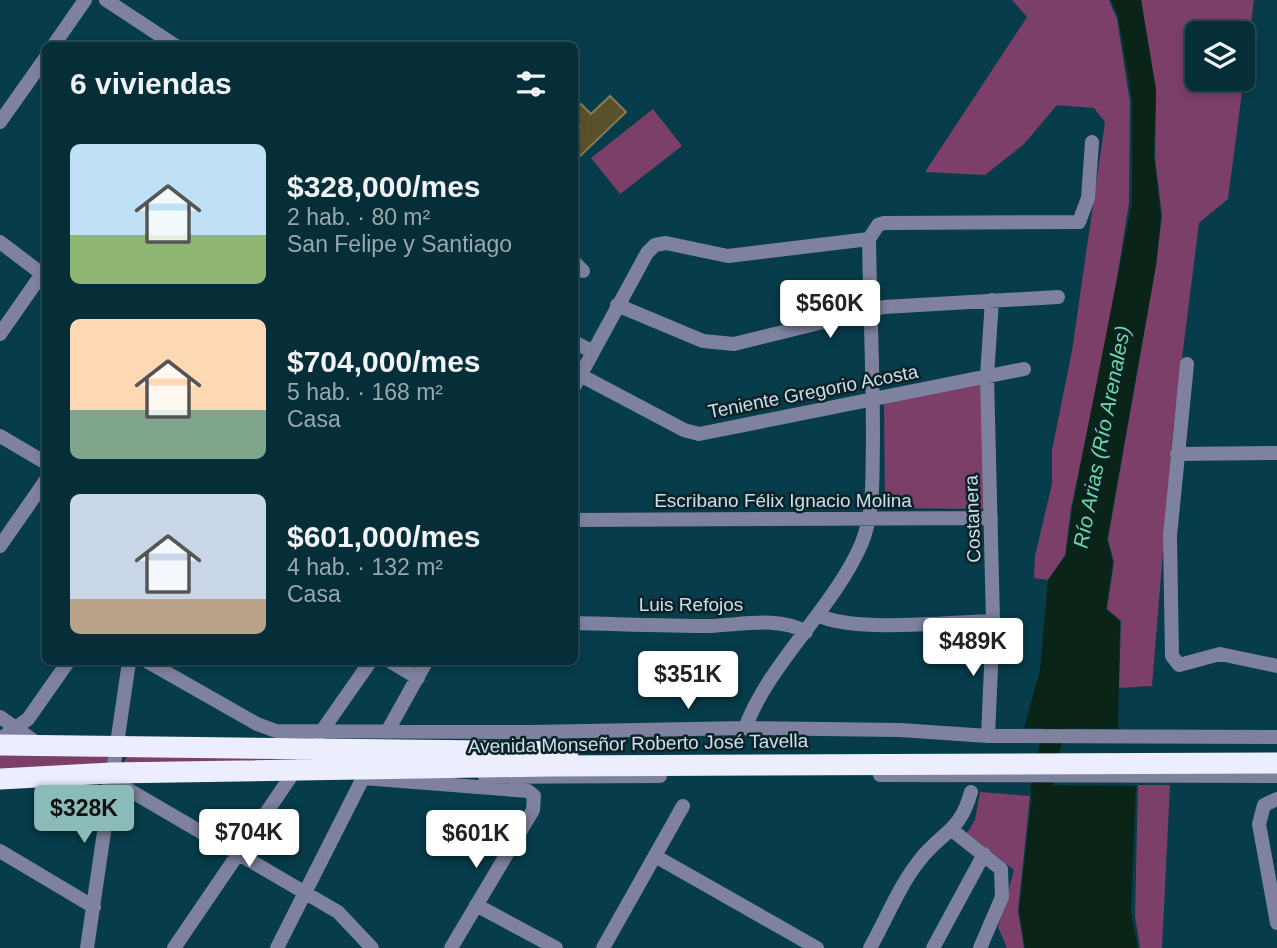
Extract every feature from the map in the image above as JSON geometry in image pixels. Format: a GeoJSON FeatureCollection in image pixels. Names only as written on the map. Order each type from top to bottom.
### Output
{"type":"FeatureCollection","features":[{"type":"Feature","properties":{"kind":"highway","name":"Avenida Monseñor Roberto José Tavella"},"geometry":{"type":"LineString","coordinates":[[0,745],[43,748],[1183,757],[1277,763]]}},
{"type":"Feature","properties":{"kind":"highway","name":"Avenida Monseñor Roberto José Tavella"},"geometry":{"type":"LineString","coordinates":[[1183,757],[1277,750]]}},
{"type":"Feature","properties":{"kind":"highway","name":"Avenida Monseñor Roberto José Tavella"},"geometry":{"type":"LineString","coordinates":[[0,779],[110,780],[295,770],[993,757]]}},
{"type":"Feature","properties":{"kind":"street"},"geometry":{"type":"LineString","coordinates":[[56,42],[85,0]]}},
{"type":"Feature","properties":{"kind":"street"},"geometry":{"type":"LineString","coordinates":[[106,0],[170,42]]}},
{"type":"Feature","properties":{"kind":"street"},"geometry":{"type":"LineString","coordinates":[[0,122],[42,63]]}},
{"type":"Feature","properties":{"kind":"street"},"geometry":{"type":"LineString","coordinates":[[745,728],[756,702],[818,615],[855,556],[870,518],[873,398],[869,239],[878,225],[884,223],[1079,222],[1088,198],[1092,142]]}},
{"type":"Feature","properties":{"kind":"street"},"geometry":{"type":"LineString","coordinates":[[578,379],[617,305],[647,253],[655,245],[666,243],[728,256],[869,239]]}},
{"type":"Feature","properties":{"kind":"street"},"geometry":{"type":"LineString","coordinates":[[0,242],[42,272]]}},
{"type":"Feature","properties":{"kind":"street"},"geometry":{"type":"LineString","coordinates":[[0,334],[42,276]]}},
{"type":"Feature","properties":{"kind":"street"},"geometry":{"type":"LineString","coordinates":[[617,305],[703,341],[734,344],[884,307],[1058,298]]}},
{"type":"Feature","properties":{"kind":"street","name":"Costanera"},"geometry":{"type":"LineString","coordinates":[[992,300],[987,376],[993,621],[993,757]]}},
{"type":"Feature","properties":{"kind":"street"},"geometry":{"type":"LineString","coordinates":[[578,344],[593,352]]}},
{"type":"Feature","properties":{"kind":"street"},"geometry":{"type":"LineString","coordinates":[[1187,364],[1169,560],[1175,661],[1184,665],[1220,654],[1277,666]]}},
{"type":"Feature","properties":{"kind":"street","name":"Teniente Gregorio Acosta"},"geometry":{"type":"LineString","coordinates":[[578,381],[684,430],[699,434],[1024,369]]}},
{"type":"Feature","properties":{"kind":"street"},"geometry":{"type":"LineString","coordinates":[[0,436],[42,461]]}},
{"type":"Feature","properties":{"kind":"street"},"geometry":{"type":"LineString","coordinates":[[1177,454],[1277,453]]}},
{"type":"Feature","properties":{"kind":"street"},"geometry":{"type":"LineString","coordinates":[[0,546],[42,486]]}},
{"type":"Feature","properties":{"kind":"street","name":"Escribano Félix Ignacio Molina"},"geometry":{"type":"LineString","coordinates":[[578,520],[991,518]]}},
{"type":"Feature","properties":{"kind":"street"},"geometry":{"type":"LineString","coordinates":[[818,615],[831,621],[859,623],[993,621]]}},
{"type":"Feature","properties":{"kind":"street","name":"Luis Refojos"},"geometry":{"type":"LineString","coordinates":[[578,623],[711,626],[739,622],[796,626],[806,632]]}},
{"type":"Feature","properties":{"kind":"street"},"geometry":{"type":"LineString","coordinates":[[0,739],[18,728],[34,711],[66,665]]}},
{"type":"Feature","properties":{"kind":"street"},"geometry":{"type":"LineString","coordinates":[[87,948],[129,665]]}},
{"type":"Feature","properties":{"kind":"street"},"geometry":{"type":"LineString","coordinates":[[153,665],[266,728],[387,732],[745,728],[900,730],[993,757]]}},
{"type":"Feature","properties":{"kind":"street"},"geometry":{"type":"LineString","coordinates":[[174,948],[368,665]]}},
{"type":"Feature","properties":{"kind":"street"},"geometry":{"type":"LineString","coordinates":[[396,665],[418,678]]}},
{"type":"Feature","properties":{"kind":"street"},"geometry":{"type":"LineString","coordinates":[[387,732],[424,665]]}},
{"type":"Feature","properties":{"kind":"street"},"geometry":{"type":"LineString","coordinates":[[0,717],[43,748]]}},
{"type":"Feature","properties":{"kind":"street"},"geometry":{"type":"LineString","coordinates":[[1183,757],[1277,737]]}},
{"type":"Feature","properties":{"kind":"street"},"geometry":{"type":"LineString","coordinates":[[363,778],[993,757]]}},
{"type":"Feature","properties":{"kind":"street"},"geometry":{"type":"LineString","coordinates":[[1183,757],[1277,776]]}},
{"type":"Feature","properties":{"kind":"street"},"geometry":{"type":"LineString","coordinates":[[295,770],[363,778],[520,789],[534,796],[533,810],[450,948]]}},
{"type":"Feature","properties":{"kind":"street"},"geometry":{"type":"LineString","coordinates":[[277,948],[363,778]]}},
{"type":"Feature","properties":{"kind":"street"},"geometry":{"type":"LineString","coordinates":[[110,780],[236,856],[338,912],[372,948]]}},
{"type":"Feature","properties":{"kind":"street"},"geometry":{"type":"LineString","coordinates":[[870,948],[919,860],[952,830],[965,813],[971,792]]}},
{"type":"Feature","properties":{"kind":"street"},"geometry":{"type":"LineString","coordinates":[[1277,799],[1264,806],[1259,824],[1277,923]]}},
{"type":"Feature","properties":{"kind":"street"},"geometry":{"type":"LineString","coordinates":[[603,948],[683,806]]}},
{"type":"Feature","properties":{"kind":"street"},"geometry":{"type":"LineString","coordinates":[[952,830],[1000,869],[1002,897],[980,948]]}},
{"type":"Feature","properties":{"kind":"street"},"geometry":{"type":"LineString","coordinates":[[0,851],[94,907]]}},
{"type":"Feature","properties":{"kind":"street"},"geometry":{"type":"LineString","coordinates":[[933,948],[984,854]]}},
{"type":"Feature","properties":{"kind":"street"},"geometry":{"type":"LineString","coordinates":[[655,856],[817,948]]}},
{"type":"Feature","properties":{"kind":"street"},"geometry":{"type":"LineString","coordinates":[[476,905],[556,948]]}},
{"type":"Feature","properties":{"kind":"shaded area"},"geometry":{"type":"Polygon","coordinates":[[[1012,0],[1109,0],[1117,19],[1130,102],[1129,203],[1111,316],[1071,508],[1065,555],[1048,580],[1034,578],[1035,556],[1052,484],[1052,450],[1072,351],[1105,122],[1094,108],[1057,105],[1024,144],[985,175],[925,172],[1027,17],[1012,0]]]}},
{"type":"Feature","properties":{"kind":"shaded area"},"geometry":{"type":"Polygon","coordinates":[[[1141,0],[1254,0],[1251,21],[1185,21],[1185,91],[1242,91],[1228,199],[1199,223],[1173,430],[1152,686],[1119,688],[1121,621],[1107,609],[1114,562],[1108,539],[1156,265],[1162,216],[1155,158],[1156,90],[1141,0]]]}},
{"type":"Feature","properties":{"kind":"shaded area"},"geometry":{"type":"Polygon","coordinates":[[[653,109],[682,146],[620,194],[591,158],[653,109]]]}},
{"type":"Feature","properties":{"kind":"shaded area"},"geometry":{"type":"Polygon","coordinates":[[[984,383],[984,509],[885,508],[884,403],[984,383]]]}},
{"type":"Feature","properties":{"kind":"shaded area"},"geometry":{"type":"Polygon","coordinates":[[[102,752],[112,762],[0,773],[0,754],[102,752]]]}},
{"type":"Feature","properties":{"kind":"shaded area"},"geometry":{"type":"Polygon","coordinates":[[[127,757],[291,759],[290,762],[123,763],[127,757]]]}},
{"type":"Feature","properties":{"kind":"shaded area"},"geometry":{"type":"Polygon","coordinates":[[[1138,785],[1170,785],[1162,948],[1140,948],[1135,916],[1138,785]]]}},
{"type":"Feature","properties":{"kind":"shaded area"},"geometry":{"type":"Polygon","coordinates":[[[980,792],[1030,796],[1018,911],[1024,948],[1007,948],[998,927],[1014,870],[967,833],[975,820],[980,792]]]}},
{"type":"Feature","properties":{"kind":"water"},"geometry":{"type":"Polygon","coordinates":[[[1111,0],[1141,0],[1156,90],[1154,158],[1161,216],[1156,265],[1107,540],[1113,562],[1106,609],[1120,621],[1118,729],[1024,728],[1040,670],[1048,580],[1066,555],[1072,509],[1132,202],[1132,100],[1118,16],[1111,0]]]}},
{"type":"Feature","properties":{"kind":"water"},"geometry":{"type":"Polygon","coordinates":[[[1033,785],[1136,786],[1131,913],[1138,948],[1025,948],[1019,910],[1033,785]]]}},
{"type":"Feature","properties":{"kind":"building"},"geometry":{"type":"Polygon","coordinates":[[[610,96],[626,112],[578,158],[578,107],[581,104],[591,114],[610,96]]]}},
{"type":"Feature","properties":{"kind":"waterway","name":"Río Arias (Río Arenales)"},"geometry":{"type":"LineString","coordinates":[[1043,813],[1041,789],[1057,714]]}}]}
